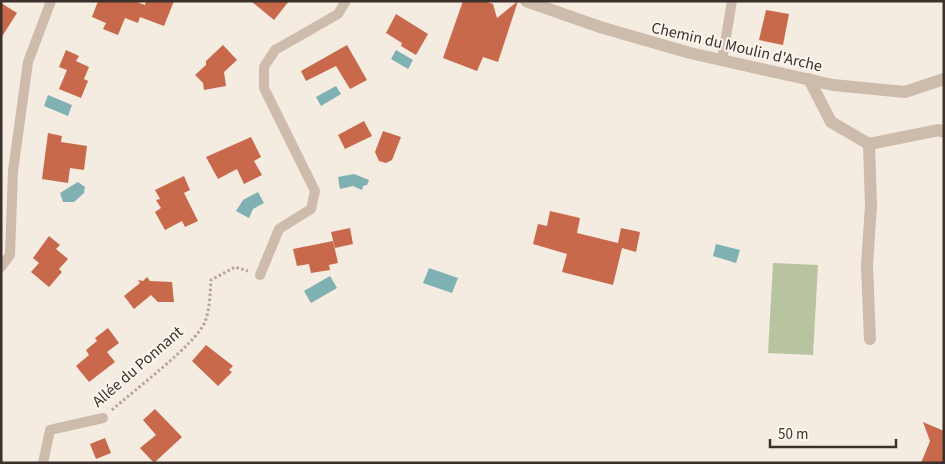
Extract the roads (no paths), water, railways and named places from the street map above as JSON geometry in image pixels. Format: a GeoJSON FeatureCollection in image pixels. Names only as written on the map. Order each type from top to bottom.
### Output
{"type":"FeatureCollection","features":[{"type":"Feature","properties":{"kind":"street","name":"Chemin du Moulin d'Arche"},"geometry":{"type":"LineString","coordinates":[[526,1],[649,42],[851,88],[905,92],[944,79]]}},
{"type":"Feature","properties":{"kind":"street"},"geometry":{"type":"LineString","coordinates":[[808,78],[831,122],[869,144],[939,130],[944,132]]}},
{"type":"Feature","properties":{"kind":"street"},"geometry":{"type":"LineString","coordinates":[[869,144],[870,206],[867,266],[870,339]]}},
{"type":"Feature","properties":{"kind":"lane"},"geometry":{"type":"LineString","coordinates":[[1,267],[10,255],[13,171],[28,62],[51,1]]}},
{"type":"Feature","properties":{"kind":"lane"},"geometry":{"type":"LineString","coordinates":[[260,275],[279,229],[311,209],[314,192],[264,88],[264,67],[276,50],[338,14],[346,1]]}},
{"type":"Feature","properties":{"kind":"lane"},"geometry":{"type":"LineString","coordinates":[[722,60],[732,1]]}},
{"type":"Feature","properties":{"kind":"lane","name":"Allée du Ponnant"},"geometry":{"type":"LineString","coordinates":[[43,463],[50,430],[102,418]]}},
{"type":"Feature","properties":{"kind":"water"},"geometry":{"type":"Polygon","coordinates":[[[396,50],[413,60],[408,69],[391,59],[396,50]]]}},
{"type":"Feature","properties":{"kind":"water"},"geometry":{"type":"Polygon","coordinates":[[[336,86],[341,94],[321,106],[316,97],[336,86]]]}},
{"type":"Feature","properties":{"kind":"water"},"geometry":{"type":"Polygon","coordinates":[[[48,95],[72,105],[68,116],[44,106],[48,95]]]}},
{"type":"Feature","properties":{"kind":"water"},"geometry":{"type":"Polygon","coordinates":[[[354,174],[369,180],[367,185],[363,186],[362,190],[353,186],[340,189],[338,177],[354,174]]]}},
{"type":"Feature","properties":{"kind":"water"},"geometry":{"type":"Polygon","coordinates":[[[78,182],[85,187],[84,193],[74,202],[63,202],[60,193],[78,182]]]}},
{"type":"Feature","properties":{"kind":"water"},"geometry":{"type":"Polygon","coordinates":[[[258,192],[264,203],[253,209],[249,218],[236,211],[243,200],[258,192]]]}},
{"type":"Feature","properties":{"kind":"water"},"geometry":{"type":"Polygon","coordinates":[[[716,244],[740,250],[736,263],[713,256],[716,244]]]}},
{"type":"Feature","properties":{"kind":"water"},"geometry":{"type":"Polygon","coordinates":[[[429,268],[458,278],[452,293],[423,283],[429,268]]]}},
{"type":"Feature","properties":{"kind":"water"},"geometry":{"type":"Polygon","coordinates":[[[330,276],[337,288],[311,303],[304,291],[330,276]]]}}]}
